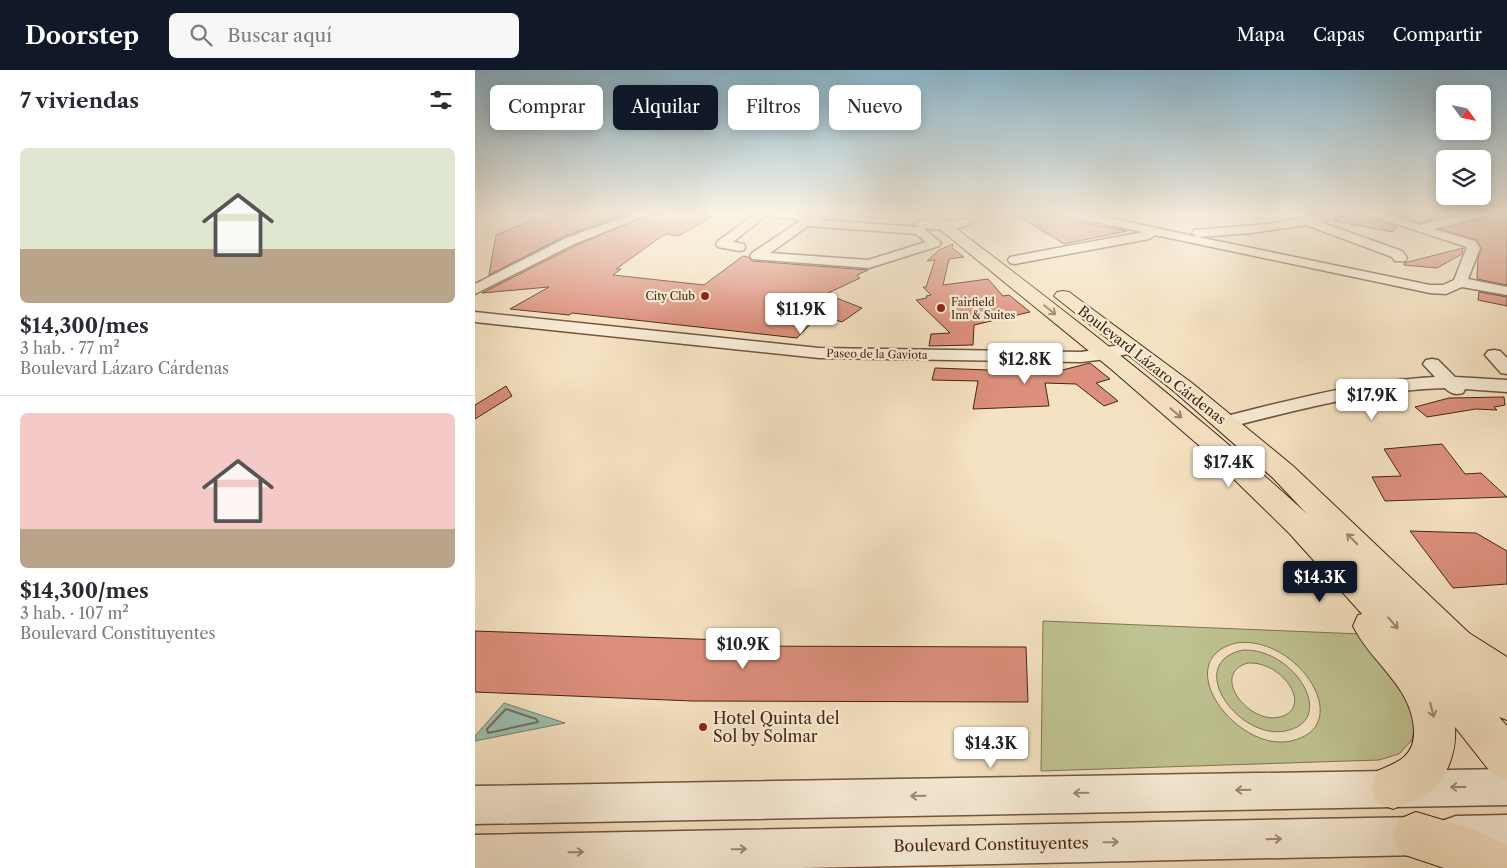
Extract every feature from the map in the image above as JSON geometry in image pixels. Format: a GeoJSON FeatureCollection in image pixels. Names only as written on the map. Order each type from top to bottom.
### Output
{"type":"FeatureCollection","features":[{"type":"Feature","properties":{"kind":"main road","name":"Boulevard Lázaro Cárdenas"},"geometry":{"type":"LineString","coordinates":[[982,251],[1220,428],[1324,511],[1456,644],[1507,701]]}},
{"type":"Feature","properties":{"kind":"main road","name":"Boulevard Lázaro Cárdenas"},"geometry":{"type":"LineString","coordinates":[[997,251],[1015,260],[1118,351]]}},
{"type":"Feature","properties":{"kind":"main road","name":"Boulevard Lázaro Cárdenas"},"geometry":{"type":"LineString","coordinates":[[1220,428],[1300,525],[1369,596],[1439,676],[1507,759]]}},
{"type":"Feature","properties":{"kind":"main road"},"geometry":{"type":"LineString","coordinates":[[1220,428],[1322,566],[1414,678],[1427,697],[1432,708],[1435,730],[1432,754],[1419,773],[1393,788]]}},
{"type":"Feature","properties":{"kind":"main road"},"geometry":{"type":"LineString","coordinates":[[1456,644],[1507,679]]}},
{"type":"Feature","properties":{"kind":"main road"},"geometry":{"type":"LineString","coordinates":[[1416,836],[1463,849],[1500,868]]}},
{"type":"Feature","properties":{"kind":"street"},"geometry":{"type":"LineString","coordinates":[[475,290],[550,251]]}},
{"type":"Feature","properties":{"kind":"street"},"geometry":{"type":"LineString","coordinates":[[764,251],[757,256],[869,264],[895,251]]}},
{"type":"Feature","properties":{"kind":"street"},"geometry":{"type":"LineString","coordinates":[[1015,260],[1059,251]]}},
{"type":"Feature","properties":{"kind":"street"},"geometry":{"type":"LineString","coordinates":[[1249,251],[1441,290],[1446,290],[1460,282],[1472,251]]}},
{"type":"Feature","properties":{"kind":"street"},"geometry":{"type":"LineString","coordinates":[[1350,272],[1389,262],[1400,256],[1389,251]]}},
{"type":"Feature","properties":{"kind":"street"},"geometry":{"type":"LineString","coordinates":[[1460,282],[1507,291]]}},
{"type":"Feature","properties":{"kind":"street","name":"Paseo de la Gaviota"},"geometry":{"type":"LineString","coordinates":[[475,317],[819,353],[1081,357],[1118,351]]}},
{"type":"Feature","properties":{"kind":"street"},"geometry":{"type":"LineString","coordinates":[[1493,355],[1507,369]]}},
{"type":"Feature","properties":{"kind":"street"},"geometry":{"type":"LineString","coordinates":[[1432,364],[1453,386],[1507,394]]}},
{"type":"Feature","properties":{"kind":"street"},"geometry":{"type":"LineString","coordinates":[[1220,428],[1439,391],[1453,386],[1507,386]]}},
{"type":"Feature","properties":{"kind":"street"},"geometry":{"type":"LineString","coordinates":[[475,805],[1507,787]]}},
{"type":"Feature","properties":{"kind":"street","name":"Boulevard Constituyentes"},"geometry":{"type":"LineString","coordinates":[[475,854],[1507,834]]}},
{"type":"Feature","properties":{"kind":"shaded area"},"geometry":{"type":"Polygon","coordinates":[[[1043,621],[1362,634],[1411,703],[1414,730],[1412,740],[1399,754],[1379,760],[1041,771],[1043,621]],[[1236,643],[1217,653],[1208,667],[1209,685],[1217,703],[1231,720],[1250,733],[1270,741],[1291,741],[1310,732],[1319,718],[1319,701],[1311,683],[1298,666],[1280,652],[1259,644],[1236,643]]]}},
{"type":"Feature","properties":{"kind":"shaded area"},"geometry":{"type":"Polygon","coordinates":[[[1243,650],[1262,652],[1279,660],[1293,672],[1304,686],[1309,700],[1309,714],[1301,725],[1285,731],[1267,731],[1250,724],[1235,713],[1224,699],[1218,684],[1218,669],[1226,658],[1243,650]],[[1248,663],[1237,669],[1232,677],[1233,687],[1238,697],[1256,713],[1268,717],[1280,717],[1290,712],[1294,704],[1294,695],[1290,686],[1282,677],[1273,669],[1261,664],[1248,663]]]}},
{"type":"Feature","properties":{"kind":"water"},"geometry":{"type":"Polygon","coordinates":[[[504,703],[565,723],[475,741],[475,736],[504,703]]]}},
{"type":"Feature","properties":{"kind":"building"},"geometry":{"type":"Polygon","coordinates":[[[493,251],[535,251],[489,275],[493,251]]]}},
{"type":"Feature","properties":{"kind":"building","name":"City Club"},"geometry":{"type":"Polygon","coordinates":[[[565,251],[641,251],[616,269],[621,269],[613,275],[704,285],[743,256],[748,257],[752,261],[868,270],[857,275],[860,278],[826,294],[862,308],[842,322],[819,315],[797,338],[572,313],[569,315],[510,309],[549,287],[482,293],[565,251]]]}},
{"type":"Feature","properties":{"kind":"building"},"geometry":{"type":"Polygon","coordinates":[[[938,251],[956,251],[964,257],[949,259],[943,285],[988,279],[1003,296],[1009,295],[1030,312],[974,325],[973,345],[929,346],[931,334],[950,333],[916,300],[927,298],[926,296],[931,295],[923,287],[926,287],[935,260],[927,261],[938,251]]]}},
{"type":"Feature","properties":{"kind":"building"},"geometry":{"type":"Polygon","coordinates":[[[1450,251],[1462,251],[1462,254],[1437,268],[1404,265],[1404,263],[1450,251]]]}},
{"type":"Feature","properties":{"kind":"building"},"geometry":{"type":"Polygon","coordinates":[[[1481,251],[1507,251],[1507,285],[1477,279],[1478,258],[1481,251]]]}},
{"type":"Feature","properties":{"kind":"building"},"geometry":{"type":"Polygon","coordinates":[[[1479,292],[1507,297],[1507,306],[1478,300],[1479,292]]]}},
{"type":"Feature","properties":{"kind":"building"},"geometry":{"type":"Polygon","coordinates":[[[1090,363],[1110,379],[1096,383],[1118,401],[1104,406],[1076,384],[1045,383],[1049,406],[973,409],[978,381],[932,380],[935,368],[1043,372],[1043,375],[1090,363]]]}},
{"type":"Feature","properties":{"kind":"building"},"geometry":{"type":"Polygon","coordinates":[[[506,386],[512,396],[475,419],[475,405],[506,386]]]}},
{"type":"Feature","properties":{"kind":"building"},"geometry":{"type":"Polygon","coordinates":[[[1504,397],[1505,405],[1494,407],[1497,410],[1476,409],[1427,417],[1415,407],[1449,398],[1504,397]]]}},
{"type":"Feature","properties":{"kind":"building"},"geometry":{"type":"Polygon","coordinates":[[[1442,444],[1465,474],[1481,473],[1507,497],[1385,501],[1372,477],[1401,476],[1384,449],[1442,444]]]}},
{"type":"Feature","properties":{"kind":"building"},"geometry":{"type":"Polygon","coordinates":[[[1410,531],[1476,533],[1507,551],[1507,584],[1453,588],[1410,531]]]}},
{"type":"Feature","properties":{"kind":"building"},"geometry":{"type":"Polygon","coordinates":[[[475,631],[722,640],[719,646],[1026,647],[1028,702],[692,701],[475,692],[475,631]]]}},
{"type":"Feature","properties":{"kind":"place","name":"City Club"},"geometry":{"type":"Point","coordinates":[705,296]}},
{"type":"Feature","properties":{"kind":"place","name":"Fairfield Inn & Suites"},"geometry":{"type":"Point","coordinates":[941,308]}},
{"type":"Feature","properties":{"kind":"place","name":"Hotel Quinta del Sol by Solmar"},"geometry":{"type":"Point","coordinates":[703,727]}}]}
